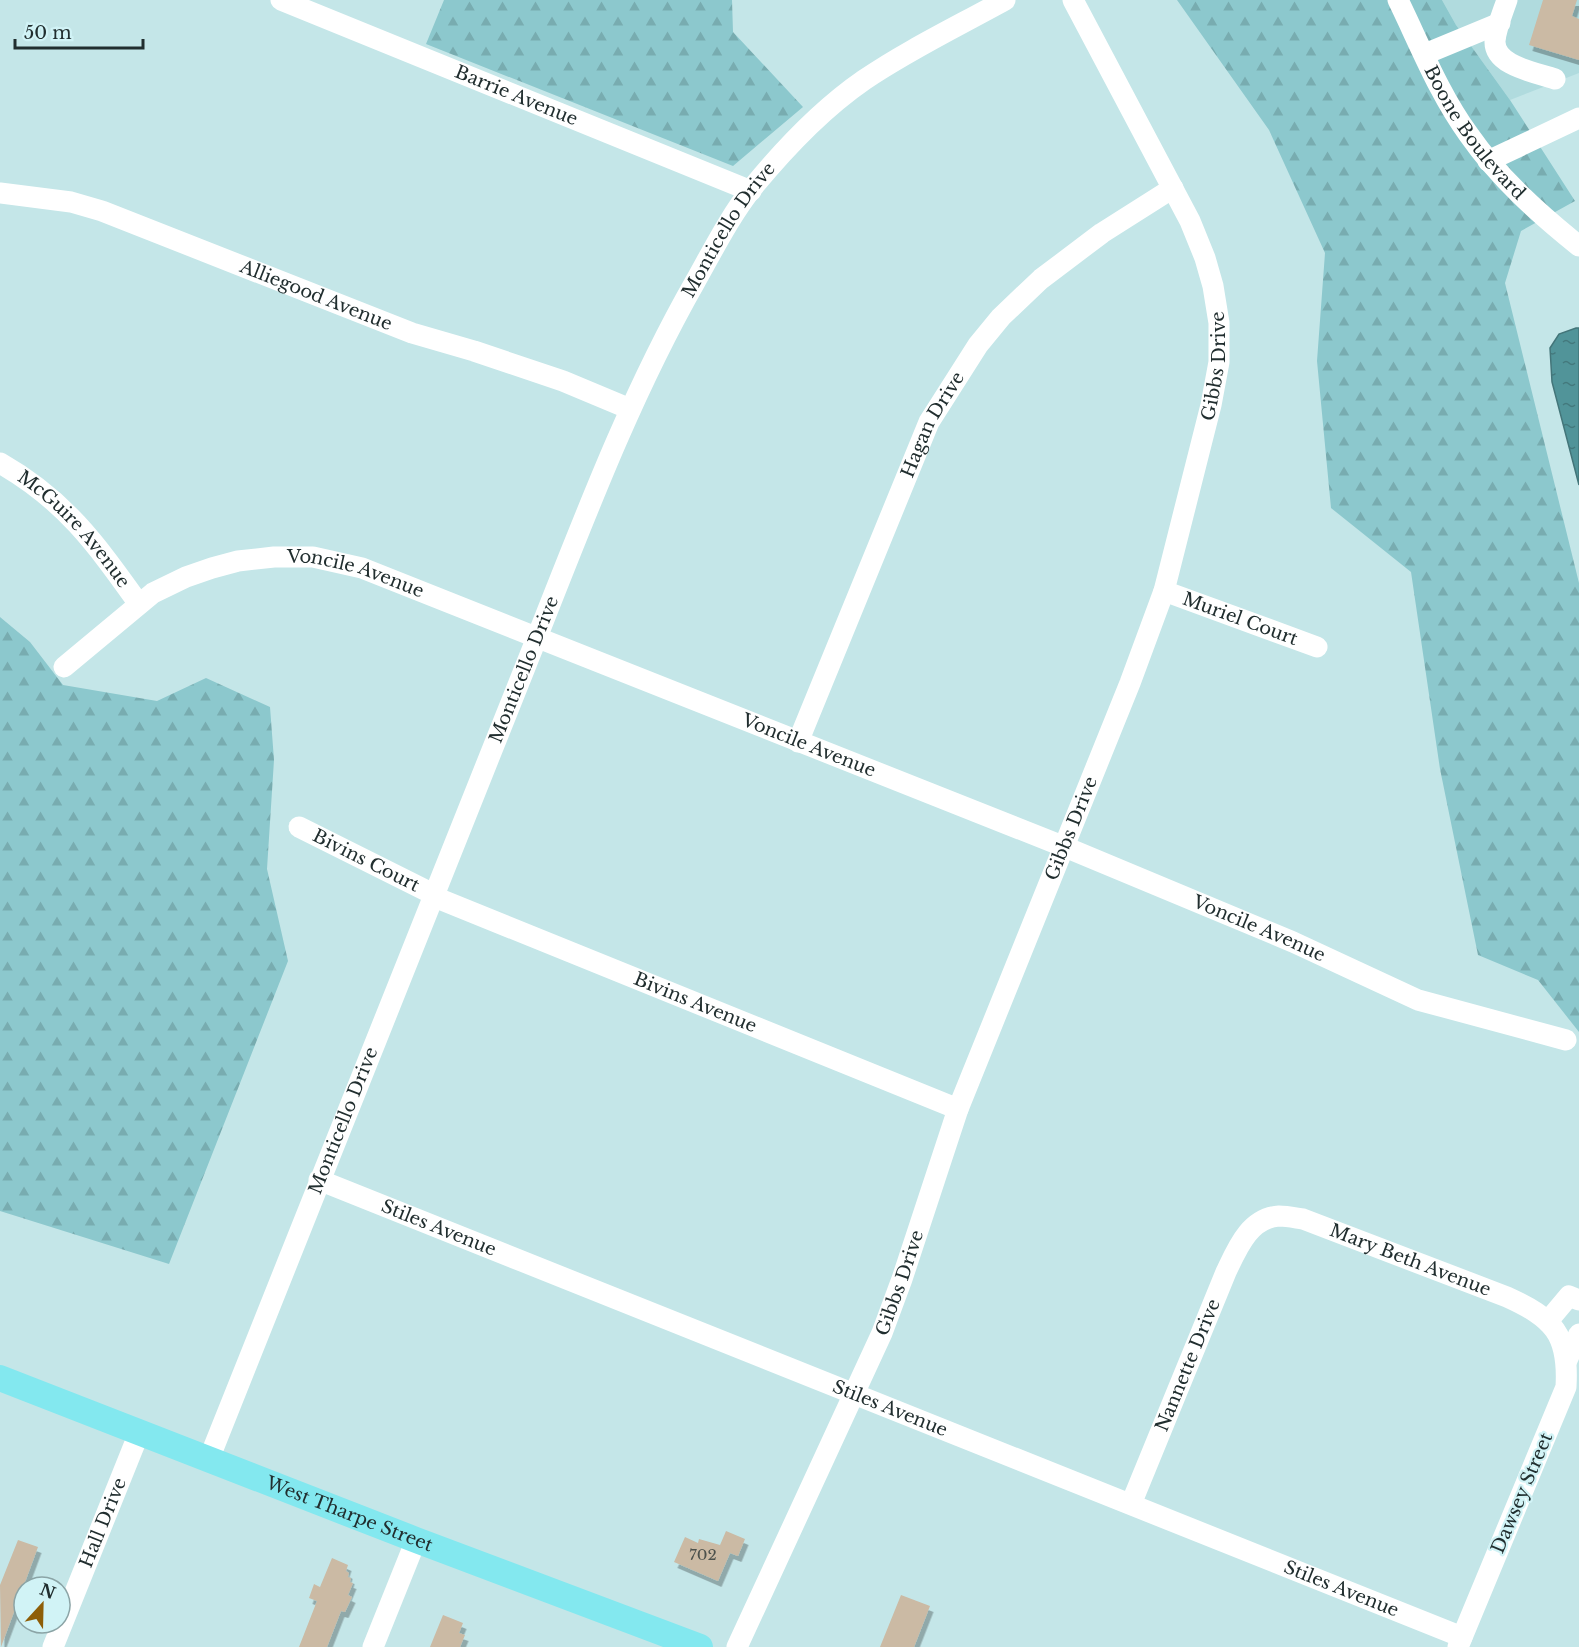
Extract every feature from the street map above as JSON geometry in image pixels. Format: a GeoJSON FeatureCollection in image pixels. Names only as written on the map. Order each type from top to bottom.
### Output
{"type":"FeatureCollection","features":[{"type":"Feature","properties":{"kind":"main road","name":"West Tharpe Street"},"geometry":{"type":"LineString","coordinates":[[0,1378],[416,1540],[700,1647]]}},
{"type":"Feature","properties":{"kind":"street","name":"Barrie Avenue"},"geometry":{"type":"LineString","coordinates":[[281,0],[751,190]]}},
{"type":"Feature","properties":{"kind":"street","name":"Monticello Drive"},"geometry":{"type":"LineString","coordinates":[[209,1459],[536,638],[630,409],[674,320],[721,237],[751,190],[800,135],[864,80],[919,46],[1005,0]]}},
{"type":"Feature","properties":{"kind":"street","name":"Gibbs Drive"},"geometry":{"type":"LineString","coordinates":[[737,1647],[882,1333],[958,1109],[1065,848],[1164,591],[1211,405],[1219,362],[1220,341],[1213,285],[1205,258],[1190,220],[1073,0]]}},
{"type":"Feature","properties":{"kind":"street","name":"Boone Boulevard"},"geometry":{"type":"LineString","coordinates":[[1398,0],[1443,92],[1467,133],[1520,195],[1579,246]]}},
{"type":"Feature","properties":{"kind":"street"},"geometry":{"type":"LineString","coordinates":[[1507,0],[1495,41],[1497,53],[1503,61],[1554,79]]}},
{"type":"Feature","properties":{"kind":"street"},"geometry":{"type":"LineString","coordinates":[[1425,54],[1500,23]]}},
{"type":"Feature","properties":{"kind":"street"},"geometry":{"type":"LineString","coordinates":[[1488,160],[1579,118]]}},
{"type":"Feature","properties":{"kind":"street","name":"Hagan Drive"},"geometry":{"type":"LineString","coordinates":[[798,742],[929,422],[978,345],[1001,317],[1041,279],[1102,233],[1173,188]]}},
{"type":"Feature","properties":{"kind":"street","name":"Alliegood Avenue"},"geometry":{"type":"LineString","coordinates":[[0,193],[71,202],[102,211],[412,333],[563,381],[630,409]]}},
{"type":"Feature","properties":{"kind":"street","name":"McGuire Avenue"},"geometry":{"type":"LineString","coordinates":[[0,463],[28,479],[74,519],[97,546],[139,604]]}},
{"type":"Feature","properties":{"kind":"street","name":"Voncile Avenue"},"geometry":{"type":"LineString","coordinates":[[64,667],[153,593],[186,577],[212,568],[238,561],[274,556],[313,557],[362,568],[1065,848],[1293,942],[1418,1000],[1566,1040]]}},
{"type":"Feature","properties":{"kind":"street","name":"Muriel Court"},"geometry":{"type":"LineString","coordinates":[[1164,591],[1317,647]]}},
{"type":"Feature","properties":{"kind":"street","name":"Bivins Court"},"geometry":{"type":"LineString","coordinates":[[299,827],[433,895]]}},
{"type":"Feature","properties":{"kind":"street","name":"Bivins Avenue"},"geometry":{"type":"LineString","coordinates":[[433,895],[958,1109]]}},
{"type":"Feature","properties":{"kind":"street","name":"Stiles Avenue"},"geometry":{"type":"LineString","coordinates":[[319,1180],[1131,1504],[1460,1642]]}},
{"type":"Feature","properties":{"kind":"street","name":"Mary Beth Avenue"},"geometry":{"type":"LineString","coordinates":[[1250,1229],[1265,1220],[1279,1216],[1303,1219],[1507,1297],[1531,1308],[1562,1331]]}},
{"type":"Feature","properties":{"kind":"street","name":"Nannette Drive"},"geometry":{"type":"LineString","coordinates":[[1131,1504],[1226,1272],[1238,1246],[1250,1229]]}},
{"type":"Feature","properties":{"kind":"street"},"geometry":{"type":"LineString","coordinates":[[1562,1331],[1569,1296],[1579,1300]]}},
{"type":"Feature","properties":{"kind":"street","name":"Dawsey Street"},"geometry":{"type":"LineString","coordinates":[[1460,1642],[1566,1387],[1567,1360],[1562,1331]]}},
{"type":"Feature","properties":{"kind":"street","name":"Hall Drive"},"geometry":{"type":"LineString","coordinates":[[53,1647],[139,1433]]}},
{"type":"Feature","properties":{"kind":"street"},"geometry":{"type":"LineString","coordinates":[[373,1647],[416,1540]]}},
{"type":"Feature","properties":{"kind":"shaded area"},"geometry":{"type":"Polygon","coordinates":[[[1442,0],[1579,0],[1579,73],[1510,100],[1456,25],[1442,0]]]}},
{"type":"Feature","properties":{"kind":"green space"},"geometry":{"type":"Polygon","coordinates":[[[444,0],[732,0],[733,32],[803,107],[733,166],[426,44],[444,0]]]}},
{"type":"Feature","properties":{"kind":"green space"},"geometry":{"type":"Polygon","coordinates":[[[1177,0],[1442,0],[1456,25],[1510,100],[1575,201],[1521,231],[1505,283],[1579,583],[1579,1032],[1538,980],[1478,955],[1440,769],[1411,572],[1331,508],[1317,361],[1325,253],[1269,130],[1177,0]]]}},
{"type":"Feature","properties":{"kind":"green space"},"geometry":{"type":"Polygon","coordinates":[[[0,617],[30,642],[63,685],[157,701],[206,678],[270,707],[274,760],[267,869],[288,961],[169,1264],[0,1211],[0,617]]]}},
{"type":"Feature","properties":{"kind":"water"},"geometry":{"type":"Polygon","coordinates":[[[1579,328],[1579,485],[1552,382],[1550,348],[1559,334],[1579,328]]]}},
{"type":"Feature","properties":{"kind":"building"},"geometry":{"type":"Polygon","coordinates":[[[1543,0],[1577,0],[1572,16],[1579,19],[1579,60],[1529,45],[1543,0]]]}},
{"type":"Feature","properties":{"kind":"building"},"geometry":{"type":"Polygon","coordinates":[[[726,1531],[745,1539],[738,1556],[730,1553],[718,1581],[674,1562],[685,1537],[698,1543],[699,1539],[720,1545],[726,1531]]]}},
{"type":"Feature","properties":{"kind":"building"},"geometry":{"type":"Polygon","coordinates":[[[18,1540],[38,1547],[28,1575],[12,1575],[12,1617],[1,1647],[0,1585],[18,1540]]]}},
{"type":"Feature","properties":{"kind":"building"},"geometry":{"type":"Polygon","coordinates":[[[332,1558],[348,1565],[346,1571],[349,1573],[348,1577],[351,1578],[350,1582],[353,1583],[348,1595],[352,1597],[345,1612],[341,1611],[327,1647],[299,1647],[317,1601],[309,1598],[314,1584],[320,1587],[332,1558]]]}},
{"type":"Feature","properties":{"kind":"building"},"geometry":{"type":"Polygon","coordinates":[[[901,1595],[930,1606],[914,1647],[880,1647],[901,1595]]]}},
{"type":"Feature","properties":{"kind":"building"},"geometry":{"type":"Polygon","coordinates":[[[443,1615],[463,1623],[459,1633],[465,1635],[460,1647],[430,1647],[443,1615]]]}}]}
